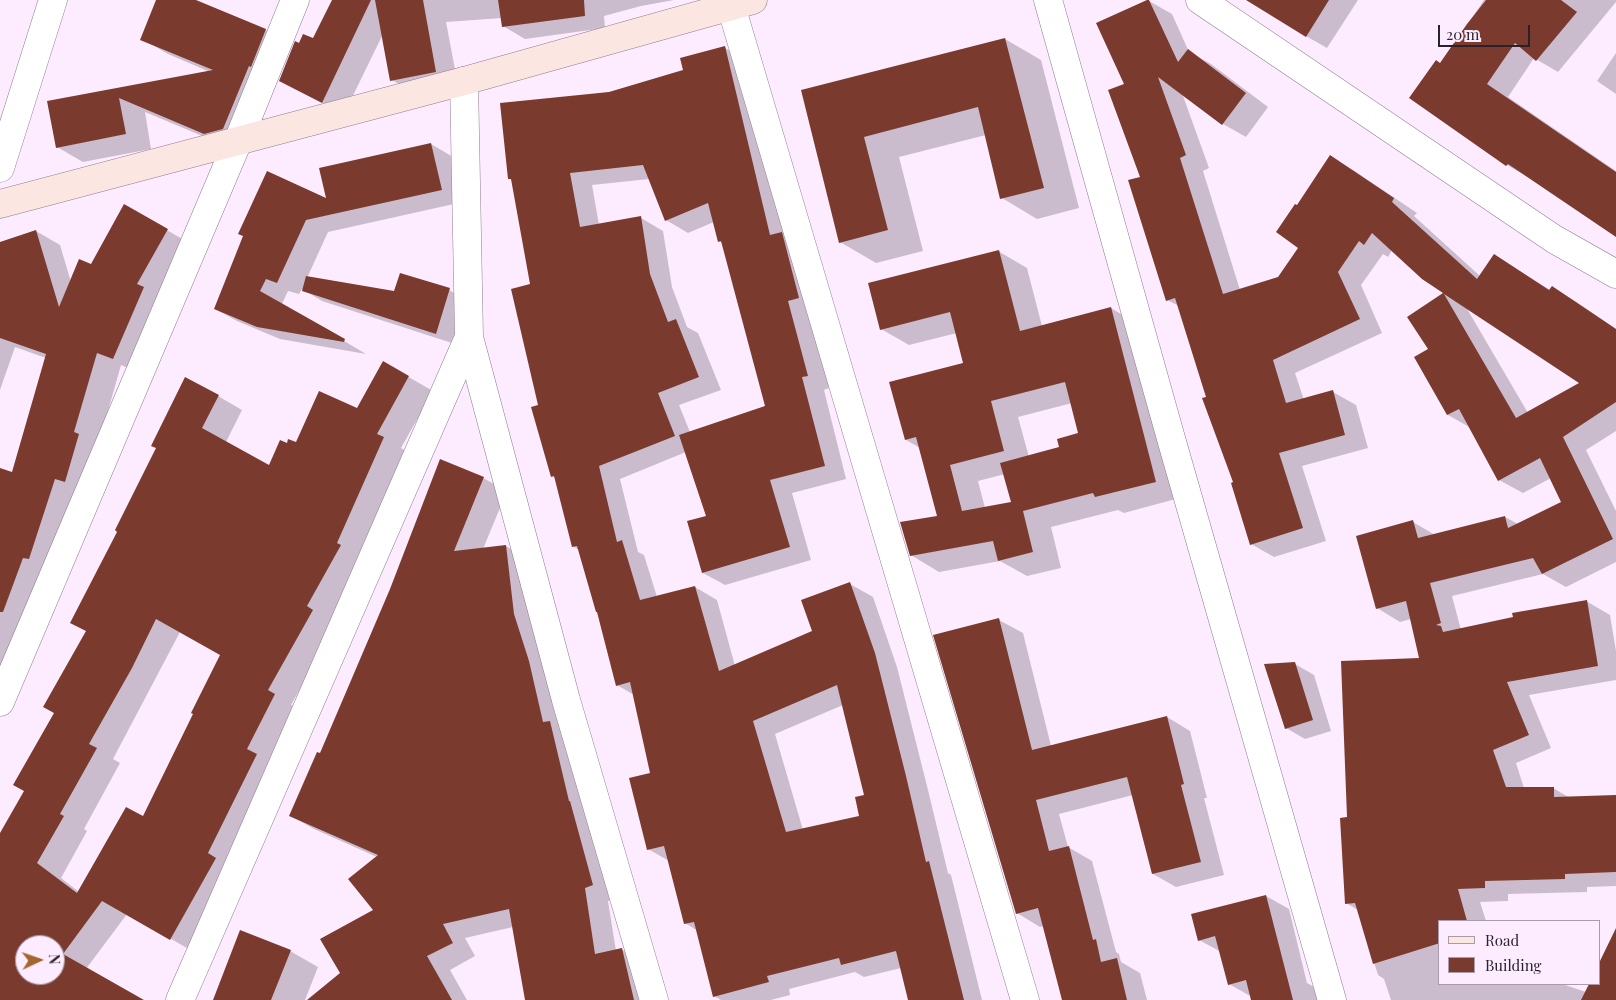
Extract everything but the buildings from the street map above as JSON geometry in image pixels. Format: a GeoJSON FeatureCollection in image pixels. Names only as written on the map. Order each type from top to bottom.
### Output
{"type":"FeatureCollection","features":[{"type":"Feature","properties":{"kind":"street"},"geometry":{"type":"LineString","coordinates":[[0,168],[53,0]]}},
{"type":"Feature","properties":{"kind":"street"},"geometry":{"type":"LineString","coordinates":[[0,702],[238,140],[295,0]]}},
{"type":"Feature","properties":{"kind":"street"},"geometry":{"type":"LineString","coordinates":[[1048,0],[1332,1000]]}},
{"type":"Feature","properties":{"kind":"street"},"geometry":{"type":"LineString","coordinates":[[1200,0],[1554,239],[1616,274]]}},
{"type":"Feature","properties":{"kind":"street"},"geometry":{"type":"LineString","coordinates":[[0,204],[464,81],[742,3],[1025,1000]]}},
{"type":"Feature","properties":{"kind":"street"},"geometry":{"type":"LineString","coordinates":[[464,81],[469,337],[566,700],[654,1000]]}},
{"type":"Feature","properties":{"kind":"street"},"geometry":{"type":"LineString","coordinates":[[180,1000],[469,337]]}}]}
